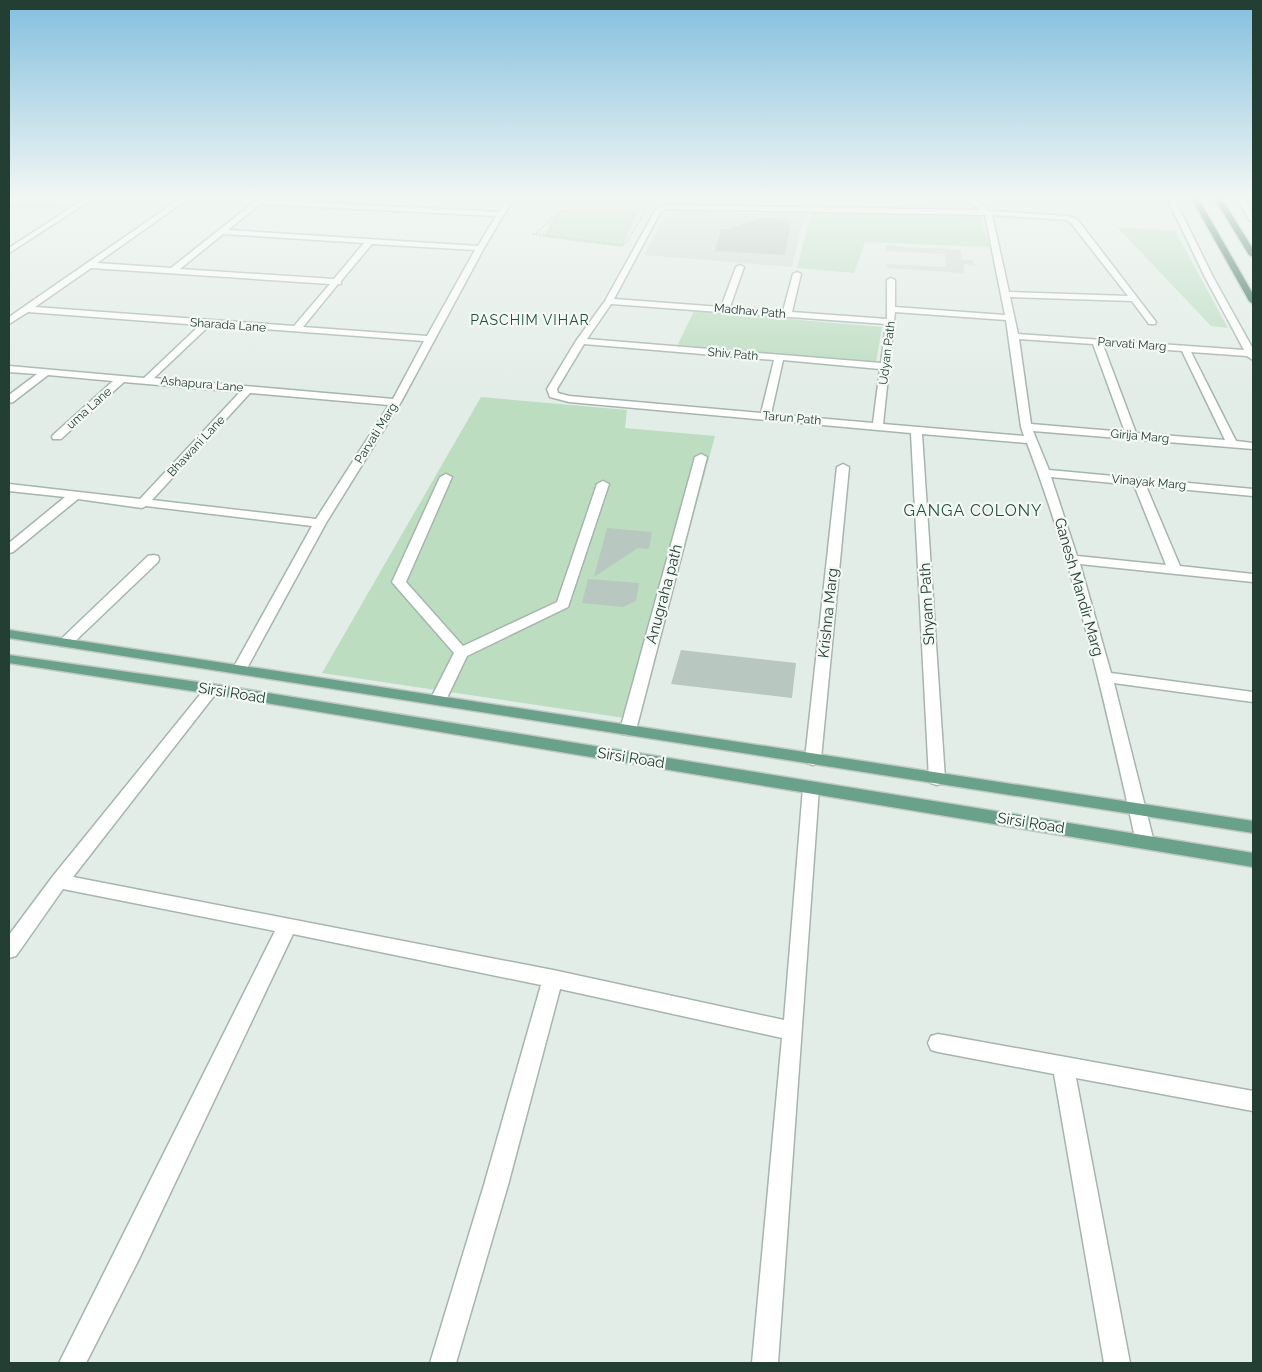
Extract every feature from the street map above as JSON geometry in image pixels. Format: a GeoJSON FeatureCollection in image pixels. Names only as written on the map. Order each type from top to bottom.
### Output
{"type":"FeatureCollection","features":[{"type":"Feature","properties":{"kind":"highway"},"geometry":{"type":"LineString","coordinates":[[1230,260],[1253,301]]}},
{"type":"Feature","properties":{"kind":"main road","name":"Sirsi Road"},"geometry":{"type":"LineString","coordinates":[[9,634],[1253,827]]}},
{"type":"Feature","properties":{"kind":"main road","name":"Sirsi Road"},"geometry":{"type":"LineString","coordinates":[[9,659],[212,689],[1253,860]]}},
{"type":"Feature","properties":{"kind":"street"},"geometry":{"type":"LineString","coordinates":[[9,321],[96,260]]}},
{"type":"Feature","properties":{"kind":"street"},"geometry":{"type":"LineString","coordinates":[[174,270],[186,260]]}},
{"type":"Feature","properties":{"kind":"street"},"geometry":{"type":"LineString","coordinates":[[296,330],[355,260]]}},
{"type":"Feature","properties":{"kind":"street","name":"Parvati Marg"},"geometry":{"type":"LineString","coordinates":[[239,670],[320,523],[396,402],[473,260]]}},
{"type":"Feature","properties":{"kind":"street"},"geometry":{"type":"LineString","coordinates":[[581,341],[609,301],[631,260]]}},
{"type":"Feature","properties":{"kind":"street","name":"Ganesh Mandir Marg"},"geometry":{"type":"LineString","coordinates":[[998,260],[1014,336],[1026,426],[1044,473],[1105,676],[1144,842]]}},
{"type":"Feature","properties":{"kind":"street"},"geometry":{"type":"LineString","coordinates":[[1104,260],[1152,322]]}},
{"type":"Feature","properties":{"kind":"street"},"geometry":{"type":"LineString","coordinates":[[1201,260],[1252,355]]}},
{"type":"Feature","properties":{"kind":"street"},"geometry":{"type":"LineString","coordinates":[[89,265],[338,282]]}},
{"type":"Feature","properties":{"kind":"street"},"geometry":{"type":"LineString","coordinates":[[725,309],[740,268]]}},
{"type":"Feature","properties":{"kind":"street"},"geometry":{"type":"LineString","coordinates":[[787,314],[797,274]]}},
{"type":"Feature","properties":{"kind":"street","name":"Udyan Path"},"geometry":{"type":"LineString","coordinates":[[878,425],[891,322],[891,280]]}},
{"type":"Feature","properties":{"kind":"street"},"geometry":{"type":"LineString","coordinates":[[1005,294],[1134,299]]}},
{"type":"Feature","properties":{"kind":"street","name":"Madhav Path"},"geometry":{"type":"LineString","coordinates":[[609,301],[891,322]]}},
{"type":"Feature","properties":{"kind":"street","name":"Sharada Lane"},"geometry":{"type":"LineString","coordinates":[[27,309],[207,324],[429,339]]}},
{"type":"Feature","properties":{"kind":"street"},"geometry":{"type":"LineString","coordinates":[[892,310],[1010,318]]}},
{"type":"Feature","properties":{"kind":"street"},"geometry":{"type":"LineString","coordinates":[[147,380],[207,324]]}},
{"type":"Feature","properties":{"kind":"street","name":"Parvati Marg"},"geometry":{"type":"LineString","coordinates":[[1014,336],[1185,348],[1252,355]]}},
{"type":"Feature","properties":{"kind":"street","name":"Shiv Path"},"geometry":{"type":"LineString","coordinates":[[581,341],[885,366]]}},
{"type":"Feature","properties":{"kind":"street","name":"Tarun Path"},"geometry":{"type":"LineString","coordinates":[[581,341],[552,389],[554,395],[569,399],[766,415],[1030,440]]}},
{"type":"Feature","properties":{"kind":"street"},"geometry":{"type":"LineString","coordinates":[[1097,342],[1132,436]]}},
{"type":"Feature","properties":{"kind":"street"},"geometry":{"type":"LineString","coordinates":[[1185,348],[1232,444]]}},
{"type":"Feature","properties":{"kind":"street"},"geometry":{"type":"LineString","coordinates":[[766,415],[779,357]]}},
{"type":"Feature","properties":{"kind":"street","name":"Ashapura Lane"},"geometry":{"type":"LineString","coordinates":[[9,369],[396,402]]}},
{"type":"Feature","properties":{"kind":"street"},"geometry":{"type":"LineString","coordinates":[[9,400],[46,372]]}},
{"type":"Feature","properties":{"kind":"street","name":"uma Lane"},"geometry":{"type":"LineString","coordinates":[[57,437],[122,378]]}},
{"type":"Feature","properties":{"kind":"street","name":"Bhawani Lane"},"geometry":{"type":"LineString","coordinates":[[142,504],[249,388]]}},
{"type":"Feature","properties":{"kind":"street","name":"Girija Marg"},"geometry":{"type":"LineString","coordinates":[[1026,426],[1253,446]]}},
{"type":"Feature","properties":{"kind":"street","name":"Shyam Path"},"geometry":{"type":"LineString","coordinates":[[916,429],[938,779]]}},
{"type":"Feature","properties":{"kind":"street","name":"Anugraha path"},"geometry":{"type":"LineString","coordinates":[[628,730],[701,457]]}},
{"type":"Feature","properties":{"kind":"street","name":"Krishna Marg"},"geometry":{"type":"LineString","coordinates":[[813,760],[843,467]]}},
{"type":"Feature","properties":{"kind":"street","name":"Vinayak Marg"},"geometry":{"type":"LineString","coordinates":[[1044,473],[1253,492]]}},
{"type":"Feature","properties":{"kind":"street"},"geometry":{"type":"LineString","coordinates":[[446,477],[399,582],[461,653]]}},
{"type":"Feature","properties":{"kind":"street"},"geometry":{"type":"LineString","coordinates":[[1138,481],[1175,570]]}},
{"type":"Feature","properties":{"kind":"street"},"geometry":{"type":"LineString","coordinates":[[438,700],[461,653],[563,604],[603,484]]}},
{"type":"Feature","properties":{"kind":"street"},"geometry":{"type":"LineString","coordinates":[[9,487],[142,504],[320,523]]}},
{"type":"Feature","properties":{"kind":"street"},"geometry":{"type":"LineString","coordinates":[[9,549],[74,496]]}},
{"type":"Feature","properties":{"kind":"street"},"geometry":{"type":"LineString","coordinates":[[65,643],[153,559]]}},
{"type":"Feature","properties":{"kind":"street"},"geometry":{"type":"LineString","coordinates":[[1071,559],[1253,578]]}},
{"type":"Feature","properties":{"kind":"street"},"geometry":{"type":"LineString","coordinates":[[1105,676],[1253,696]]}},
{"type":"Feature","properties":{"kind":"street"},"geometry":{"type":"LineString","coordinates":[[9,950],[59,881],[212,689]]}},
{"type":"Feature","properties":{"kind":"street"},"geometry":{"type":"LineString","coordinates":[[766,1363],[811,788]]}},
{"type":"Feature","properties":{"kind":"street"},"geometry":{"type":"LineString","coordinates":[[59,881],[553,978],[793,1031]]}},
{"type":"Feature","properties":{"kind":"street"},"geometry":{"type":"LineString","coordinates":[[72,1363],[130,1250],[288,926]]}},
{"type":"Feature","properties":{"kind":"street"},"geometry":{"type":"LineString","coordinates":[[442,1363],[496,1185],[553,978]]}},
{"type":"Feature","properties":{"kind":"street"},"geometry":{"type":"LineString","coordinates":[[938,1042],[1253,1101]]}},
{"type":"Feature","properties":{"kind":"street"},"geometry":{"type":"LineString","coordinates":[[1063,1066],[1117,1363]]}},
{"type":"Feature","properties":{"kind":"shaded area"},"geometry":{"type":"Polygon","coordinates":[[[706,260],[794,260],[792,267],[706,260]]]}},
{"type":"Feature","properties":{"kind":"shaded area"},"geometry":{"type":"Polygon","coordinates":[[[945,260],[973,260],[974,265],[964,264],[964,273],[886,268],[887,264],[946,267],[945,260]]]}},
{"type":"Feature","properties":{"kind":"green space"},"geometry":{"type":"Polygon","coordinates":[[[799,260],[859,260],[854,273],[797,268],[799,260]]]}},
{"type":"Feature","properties":{"kind":"green space"},"geometry":{"type":"Polygon","coordinates":[[[1148,260],[1191,260],[1228,328],[1211,326],[1148,260]]]}},
{"type":"Feature","properties":{"kind":"green space"},"geometry":{"type":"Polygon","coordinates":[[[694,311],[882,327],[876,363],[677,346],[694,311]]]}},
{"type":"Feature","properties":{"kind":"green space"},"geometry":{"type":"Polygon","coordinates":[[[481,397],[627,410],[625,428],[715,436],[638,720],[322,673],[481,397]]]}},
{"type":"Feature","properties":{"kind":"building"},"geometry":{"type":"Polygon","coordinates":[[[607,528],[652,532],[649,549],[638,548],[594,577],[607,528]]]}},
{"type":"Feature","properties":{"kind":"building"},"geometry":{"type":"Polygon","coordinates":[[[588,579],[639,583],[636,601],[623,607],[582,603],[588,579]]]}},
{"type":"Feature","properties":{"kind":"building"},"geometry":{"type":"Polygon","coordinates":[[[681,650],[796,663],[792,698],[671,684],[681,650]]]}},
{"type":"Feature","properties":{"kind":"district","name":"PASCHIM VIHAR"},"geometry":{"type":"Point","coordinates":[530,320]}},
{"type":"Feature","properties":{"kind":"district","name":"GANGA COLONY"},"geometry":{"type":"Point","coordinates":[973,510]}}]}
